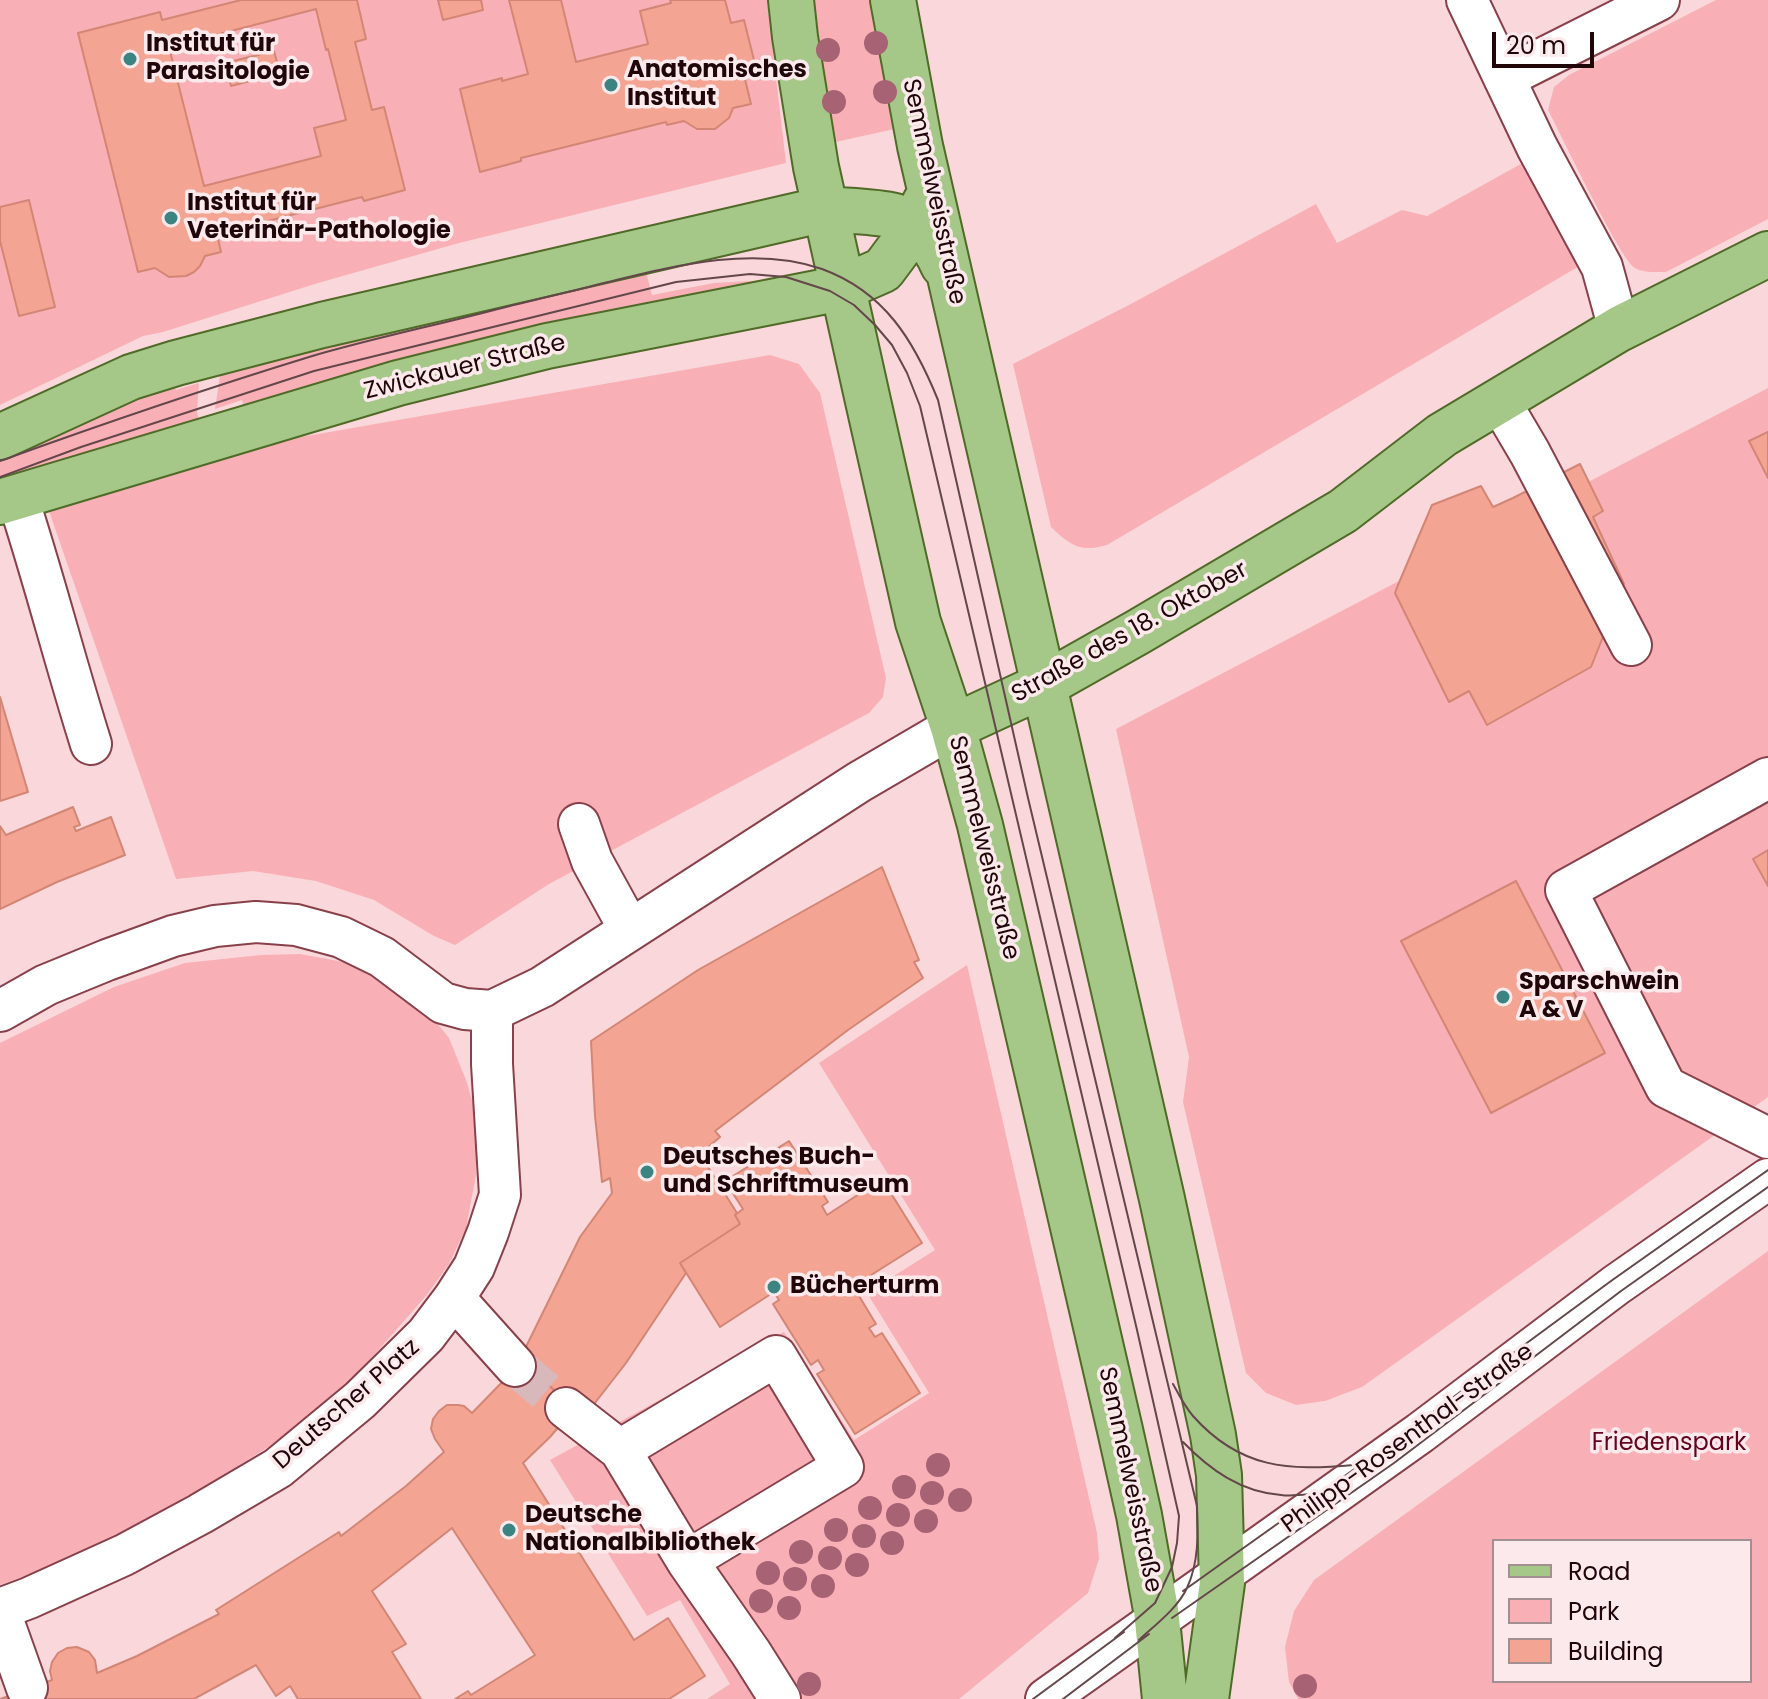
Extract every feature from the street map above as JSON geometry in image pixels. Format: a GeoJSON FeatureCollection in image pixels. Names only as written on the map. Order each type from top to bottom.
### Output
{"type":"FeatureCollection","features":[{"type":"Feature","properties":{"kind":"main road","name":"Semmelweisstraße"},"geometry":{"type":"LineString","coordinates":[[791,0],[825,209],[918,622],[953,727],[980,825],[1139,1515],[1157,1619],[1165,1699]]}},
{"type":"Feature","properties":{"kind":"main road","name":"Semmelweisstraße"},"geometry":{"type":"LineString","coordinates":[[893,0],[920,146],[923,208],[937,252],[952,285],[1208,1406],[1219,1475],[1222,1583],[1206,1699]]}},
{"type":"Feature","properties":{"kind":"main road"},"geometry":{"type":"LineString","coordinates":[[0,437],[131,377],[337,321],[825,209],[898,216],[923,208]]}},
{"type":"Feature","properties":{"kind":"main road","name":"Zwickauer Straße"},"geometry":{"type":"LineString","coordinates":[[9,499],[398,383],[547,346],[842,288],[883,270],[923,208]]}},
{"type":"Feature","properties":{"kind":"main road","name":"Straße des 18. Oktober"},"geometry":{"type":"LineString","coordinates":[[953,727],[1044,685],[1343,511],[1442,435],[1619,329],[1768,254]]}},
{"type":"Feature","properties":{"kind":"street"},"geometry":{"type":"LineString","coordinates":[[1467,0],[1537,147],[1602,267],[1619,329]]}},
{"type":"Feature","properties":{"kind":"street"},"geometry":{"type":"LineString","coordinates":[[1504,78],[1659,0]]}},
{"type":"Feature","properties":{"kind":"street"},"geometry":{"type":"LineString","coordinates":[[1500,402],[1631,645]]}},
{"type":"Feature","properties":{"kind":"street"},"geometry":{"type":"LineString","coordinates":[[9,499],[91,744]]}},
{"type":"Feature","properties":{"kind":"street","name":"Straße des 18. Oktober"},"geometry":{"type":"LineString","coordinates":[[492,1011],[542,987],[859,782],[953,727]]}},
{"type":"Feature","properties":{"kind":"street"},"geometry":{"type":"LineString","coordinates":[[1768,778],[1566,890],[1666,1087],[1768,1138]]}},
{"type":"Feature","properties":{"kind":"street"},"geometry":{"type":"LineString","coordinates":[[579,824],[592,861],[630,930]]}},
{"type":"Feature","properties":{"kind":"street"},"geometry":{"type":"LineString","coordinates":[[0,1011],[46,985],[173,936],[215,926],[256,922],[296,925],[341,937],[382,957],[443,1003],[492,1011]]}},
{"type":"Feature","properties":{"kind":"street","name":"Deutscher Platz"},"geometry":{"type":"LineString","coordinates":[[0,1610],[124,1555],[278,1468],[360,1400],[426,1335],[474,1267],[500,1195],[492,1011]]}},
{"type":"Feature","properties":{"kind":"street","name":"Philipp-Rosenthal-Straße"},"geometry":{"type":"LineString","coordinates":[[1046,1699],[1420,1433],[1616,1285],[1768,1179]]}},
{"type":"Feature","properties":{"kind":"street"},"geometry":{"type":"LineString","coordinates":[[454,1298],[515,1366]]}},
{"type":"Feature","properties":{"kind":"street"},"geometry":{"type":"LineString","coordinates":[[620,1450],[776,1356],[843,1467],[687,1561]]}},
{"type":"Feature","properties":{"kind":"street"},"geometry":{"type":"LineString","coordinates":[[566,1408],[620,1450],[687,1561],[780,1699]]}},
{"type":"Feature","properties":{"kind":"street"},"geometry":{"type":"LineString","coordinates":[[0,1610],[27,1688]]}},
{"type":"Feature","properties":{"kind":"green space"},"geometry":{"type":"Polygon","coordinates":[[[0,0],[767,0],[786,163],[459,243],[143,336],[0,405],[0,0]]]}},
{"type":"Feature","properties":{"kind":"green space"},"geometry":{"type":"Polygon","coordinates":[[[810,0],[876,0],[899,128],[831,143],[810,0]]]}},
{"type":"Feature","properties":{"kind":"green space"},"geometry":{"type":"Polygon","coordinates":[[[1716,0],[1768,0],[1768,219],[1666,272],[1642,271],[1635,268],[1617,244],[1548,110],[1554,87],[1569,75],[1716,0]]]}},
{"type":"Feature","properties":{"kind":"green space"},"geometry":{"type":"Polygon","coordinates":[[[1528,160],[1581,265],[1107,545],[1082,548],[1064,539],[1051,527],[1013,364],[1316,204],[1337,243],[1402,210],[1427,216],[1528,160]]]}},
{"type":"Feature","properties":{"kind":"green space"},"geometry":{"type":"Polygon","coordinates":[[[644,264],[652,295],[714,283],[769,280],[770,285],[245,412],[242,400],[215,409],[220,375],[215,365],[644,264]]]}},
{"type":"Feature","properties":{"kind":"green space"},"geometry":{"type":"Polygon","coordinates":[[[770,355],[799,364],[820,393],[886,678],[883,697],[869,713],[549,884],[455,945],[374,900],[316,881],[253,871],[176,879],[48,508],[221,451],[770,355]]]}},
{"type":"Feature","properties":{"kind":"green space"},"geometry":{"type":"Polygon","coordinates":[[[169,378],[176,390],[199,383],[197,412],[201,427],[0,486],[0,451],[169,378]]]}},
{"type":"Feature","properties":{"kind":"green space"},"geometry":{"type":"Polygon","coordinates":[[[1768,388],[1768,1097],[1362,1387],[1325,1401],[1296,1405],[1266,1393],[1246,1373],[1183,1102],[1189,1057],[1116,729],[1768,388]]]}},
{"type":"Feature","properties":{"kind":"green space"},"geometry":{"type":"Polygon","coordinates":[[[300,954],[349,963],[378,974],[428,1012],[449,1038],[478,1120],[476,1175],[466,1228],[449,1264],[426,1296],[337,1394],[278,1441],[117,1535],[0,1585],[0,1043],[114,987],[185,963],[300,954]]]}},
{"type":"Feature","properties":{"kind":"green space"},"geometry":{"type":"Polygon","coordinates":[[[967,965],[1097,1533],[1099,1559],[1088,1593],[959,1699],[707,1699],[730,1684],[680,1600],[647,1616],[550,1460],[784,1332],[854,1440],[929,1393],[867,1293],[935,1250],[819,1063],[967,965]]]}},
{"type":"Feature","properties":{"kind":"green space","name":"Friedenspark"},"geometry":{"type":"Polygon","coordinates":[[[1768,1251],[1768,1699],[1298,1699],[1289,1682],[1285,1647],[1294,1611],[1314,1580],[1768,1251]]]}},
{"type":"Feature","properties":{"kind":"building"},"geometry":{"type":"Polygon","coordinates":[[[241,0],[357,0],[366,39],[355,42],[372,110],[384,107],[405,190],[364,201],[362,197],[217,234],[221,252],[205,256],[200,266],[186,276],[169,277],[155,268],[138,272],[78,33],[160,12],[162,20],[241,0]],[[316,9],[169,47],[204,186],[321,156],[314,128],[346,120],[316,9]]]}},
{"type":"Feature","properties":{"kind":"building"},"geometry":{"type":"Polygon","coordinates":[[[438,0],[481,0],[483,10],[443,20],[438,0]]]}},
{"type":"Feature","properties":{"kind":"building","name":"Anatomisches Institut"},"geometry":{"type":"Polygon","coordinates":[[[509,0],[561,0],[576,62],[648,44],[640,11],[671,3],[670,0],[725,0],[731,23],[744,20],[756,68],[743,71],[751,104],[733,108],[729,118],[715,129],[697,129],[684,121],[667,125],[666,122],[521,158],[521,161],[480,172],[460,89],[528,74],[509,0]]]}},
{"type":"Feature","properties":{"kind":"building"},"geometry":{"type":"Polygon","coordinates":[[[274,51],[280,73],[231,86],[225,63],[274,51]]]}},
{"type":"Feature","properties":{"kind":"building"},"geometry":{"type":"Polygon","coordinates":[[[29,200],[55,307],[19,316],[0,241],[0,207],[29,200]]]}},
{"type":"Feature","properties":{"kind":"building"},"geometry":{"type":"Polygon","coordinates":[[[1768,432],[1768,478],[1749,441],[1768,432]]]}},
{"type":"Feature","properties":{"kind":"building"},"geometry":{"type":"Polygon","coordinates":[[[1580,464],[1603,511],[1593,517],[1624,584],[1591,667],[1487,725],[1469,691],[1449,702],[1395,593],[1432,505],[1481,486],[1493,507],[1580,464]]]}},
{"type":"Feature","properties":{"kind":"building"},"geometry":{"type":"Polygon","coordinates":[[[0,697],[28,792],[0,801],[0,697]]]}},
{"type":"Feature","properties":{"kind":"building"},"geometry":{"type":"Polygon","coordinates":[[[73,807],[80,825],[74,827],[76,831],[111,817],[125,855],[0,909],[0,826],[6,835],[73,807]]]}},
{"type":"Feature","properties":{"kind":"building"},"geometry":{"type":"Polygon","coordinates":[[[1768,850],[1768,886],[1753,859],[1768,850]]]}},
{"type":"Feature","properties":{"kind":"building"},"geometry":{"type":"Polygon","coordinates":[[[882,867],[919,960],[914,962],[923,978],[848,1030],[715,1131],[720,1137],[706,1149],[713,1159],[706,1164],[737,1213],[735,1215],[740,1224],[680,1263],[686,1273],[626,1363],[584,1417],[520,1359],[580,1237],[612,1193],[610,1178],[602,1182],[591,1041],[698,970],[882,867]]]}},
{"type":"Feature","properties":{"kind":"building","name":"Sparschwein A & V"},"geometry":{"type":"Polygon","coordinates":[[[1516,881],[1605,1053],[1491,1113],[1401,941],[1516,881]]]}},
{"type":"Feature","properties":{"kind":"building","name":"Bücherturm"},"geometry":{"type":"Polygon","coordinates":[[[789,1141],[828,1202],[822,1206],[827,1215],[882,1179],[922,1243],[860,1282],[857,1277],[850,1281],[876,1324],[869,1328],[875,1337],[882,1333],[920,1393],[855,1434],[817,1374],[824,1370],[818,1360],[811,1365],[773,1304],[779,1300],[774,1292],[720,1327],[680,1263],[740,1224],[735,1215],[743,1209],[725,1181],[789,1141]]]}},
{"type":"Feature","properties":{"kind":"building","name":"Deutsche Nationalbibliothek"},"geometry":{"type":"Polygon","coordinates":[[[520,1359],[569,1404],[563,1422],[523,1463],[634,1640],[668,1618],[705,1676],[669,1699],[455,1699],[468,1691],[471,1695],[535,1655],[452,1528],[372,1591],[406,1644],[392,1652],[421,1699],[298,1699],[290,1686],[276,1696],[256,1665],[194,1699],[0,1699],[52,1680],[52,1662],[58,1653],[67,1648],[77,1647],[89,1652],[95,1660],[97,1673],[137,1656],[219,1614],[216,1610],[339,1532],[341,1536],[444,1452],[431,1429],[439,1411],[447,1405],[458,1405],[472,1413],[510,1374],[520,1359]]]}},
{"type":"Feature","properties":{"kind":"tunnel"},"geometry":{"type":"LineString","coordinates":[[515,1366],[566,1408]]}},
{"type":"Feature","properties":{"kind":"tram line"},"geometry":{"type":"LineString","coordinates":[[0,461],[309,357],[608,282],[715,260],[770,259],[822,269],[844,279],[880,305],[895,321],[919,358],[938,400],[1028,798],[1197,1506],[1196,1558],[1187,1588],[1172,1610],[1139,1640]]}},
{"type":"Feature","properties":{"kind":"tram line"},"geometry":{"type":"LineString","coordinates":[[0,477],[81,447],[314,371],[676,282],[750,274],[786,277],[830,291],[854,305],[875,325],[892,345],[920,406],[1179,1516],[1172,1567],[1155,1603],[1115,1638]]}},
{"type":"Feature","properties":{"kind":"tram line"},"geometry":{"type":"LineString","coordinates":[[1183,1591],[1768,1170]]}},
{"type":"Feature","properties":{"kind":"tram line"},"geometry":{"type":"LineString","coordinates":[[1172,1618],[1394,1463],[1621,1291],[1768,1187]]}},
{"type":"Feature","properties":{"kind":"tram line"},"geometry":{"type":"LineString","coordinates":[[1173,1384],[1190,1412],[1211,1434],[1247,1456],[1287,1466],[1330,1467],[1359,1463]]}},
{"type":"Feature","properties":{"kind":"tram line"},"geometry":{"type":"LineString","coordinates":[[1183,1442],[1215,1470],[1253,1489],[1286,1496],[1319,1493]]}},
{"type":"Feature","properties":{"kind":"tram line"},"geometry":{"type":"LineString","coordinates":[[1033,1699],[1124,1632]]}},
{"type":"Feature","properties":{"kind":"tram line"},"geometry":{"type":"LineString","coordinates":[[1063,1699],[1149,1634]]}},
{"type":"Feature","properties":{"kind":"place","name":"Institut für Parasitologie"},"geometry":{"type":"Point","coordinates":[130,59]}},
{"type":"Feature","properties":{"kind":"place","name":"Anatomisches Institut"},"geometry":{"type":"Point","coordinates":[611,85]}},
{"type":"Feature","properties":{"kind":"place","name":"Institut für Veterinär-Pathologie"},"geometry":{"type":"Point","coordinates":[171,218]}},
{"type":"Feature","properties":{"kind":"place","name":"Sparschwein A & V"},"geometry":{"type":"Point","coordinates":[1503,997]}},
{"type":"Feature","properties":{"kind":"place","name":"Deutsches Buch- und Schriftmuseum"},"geometry":{"type":"Point","coordinates":[647,1172]}},
{"type":"Feature","properties":{"kind":"place","name":"Bücherturm"},"geometry":{"type":"Point","coordinates":[774,1287]}},
{"type":"Feature","properties":{"kind":"place","name":"Deutsche Nationalbibliothek"},"geometry":{"type":"Point","coordinates":[509,1530]}}]}
